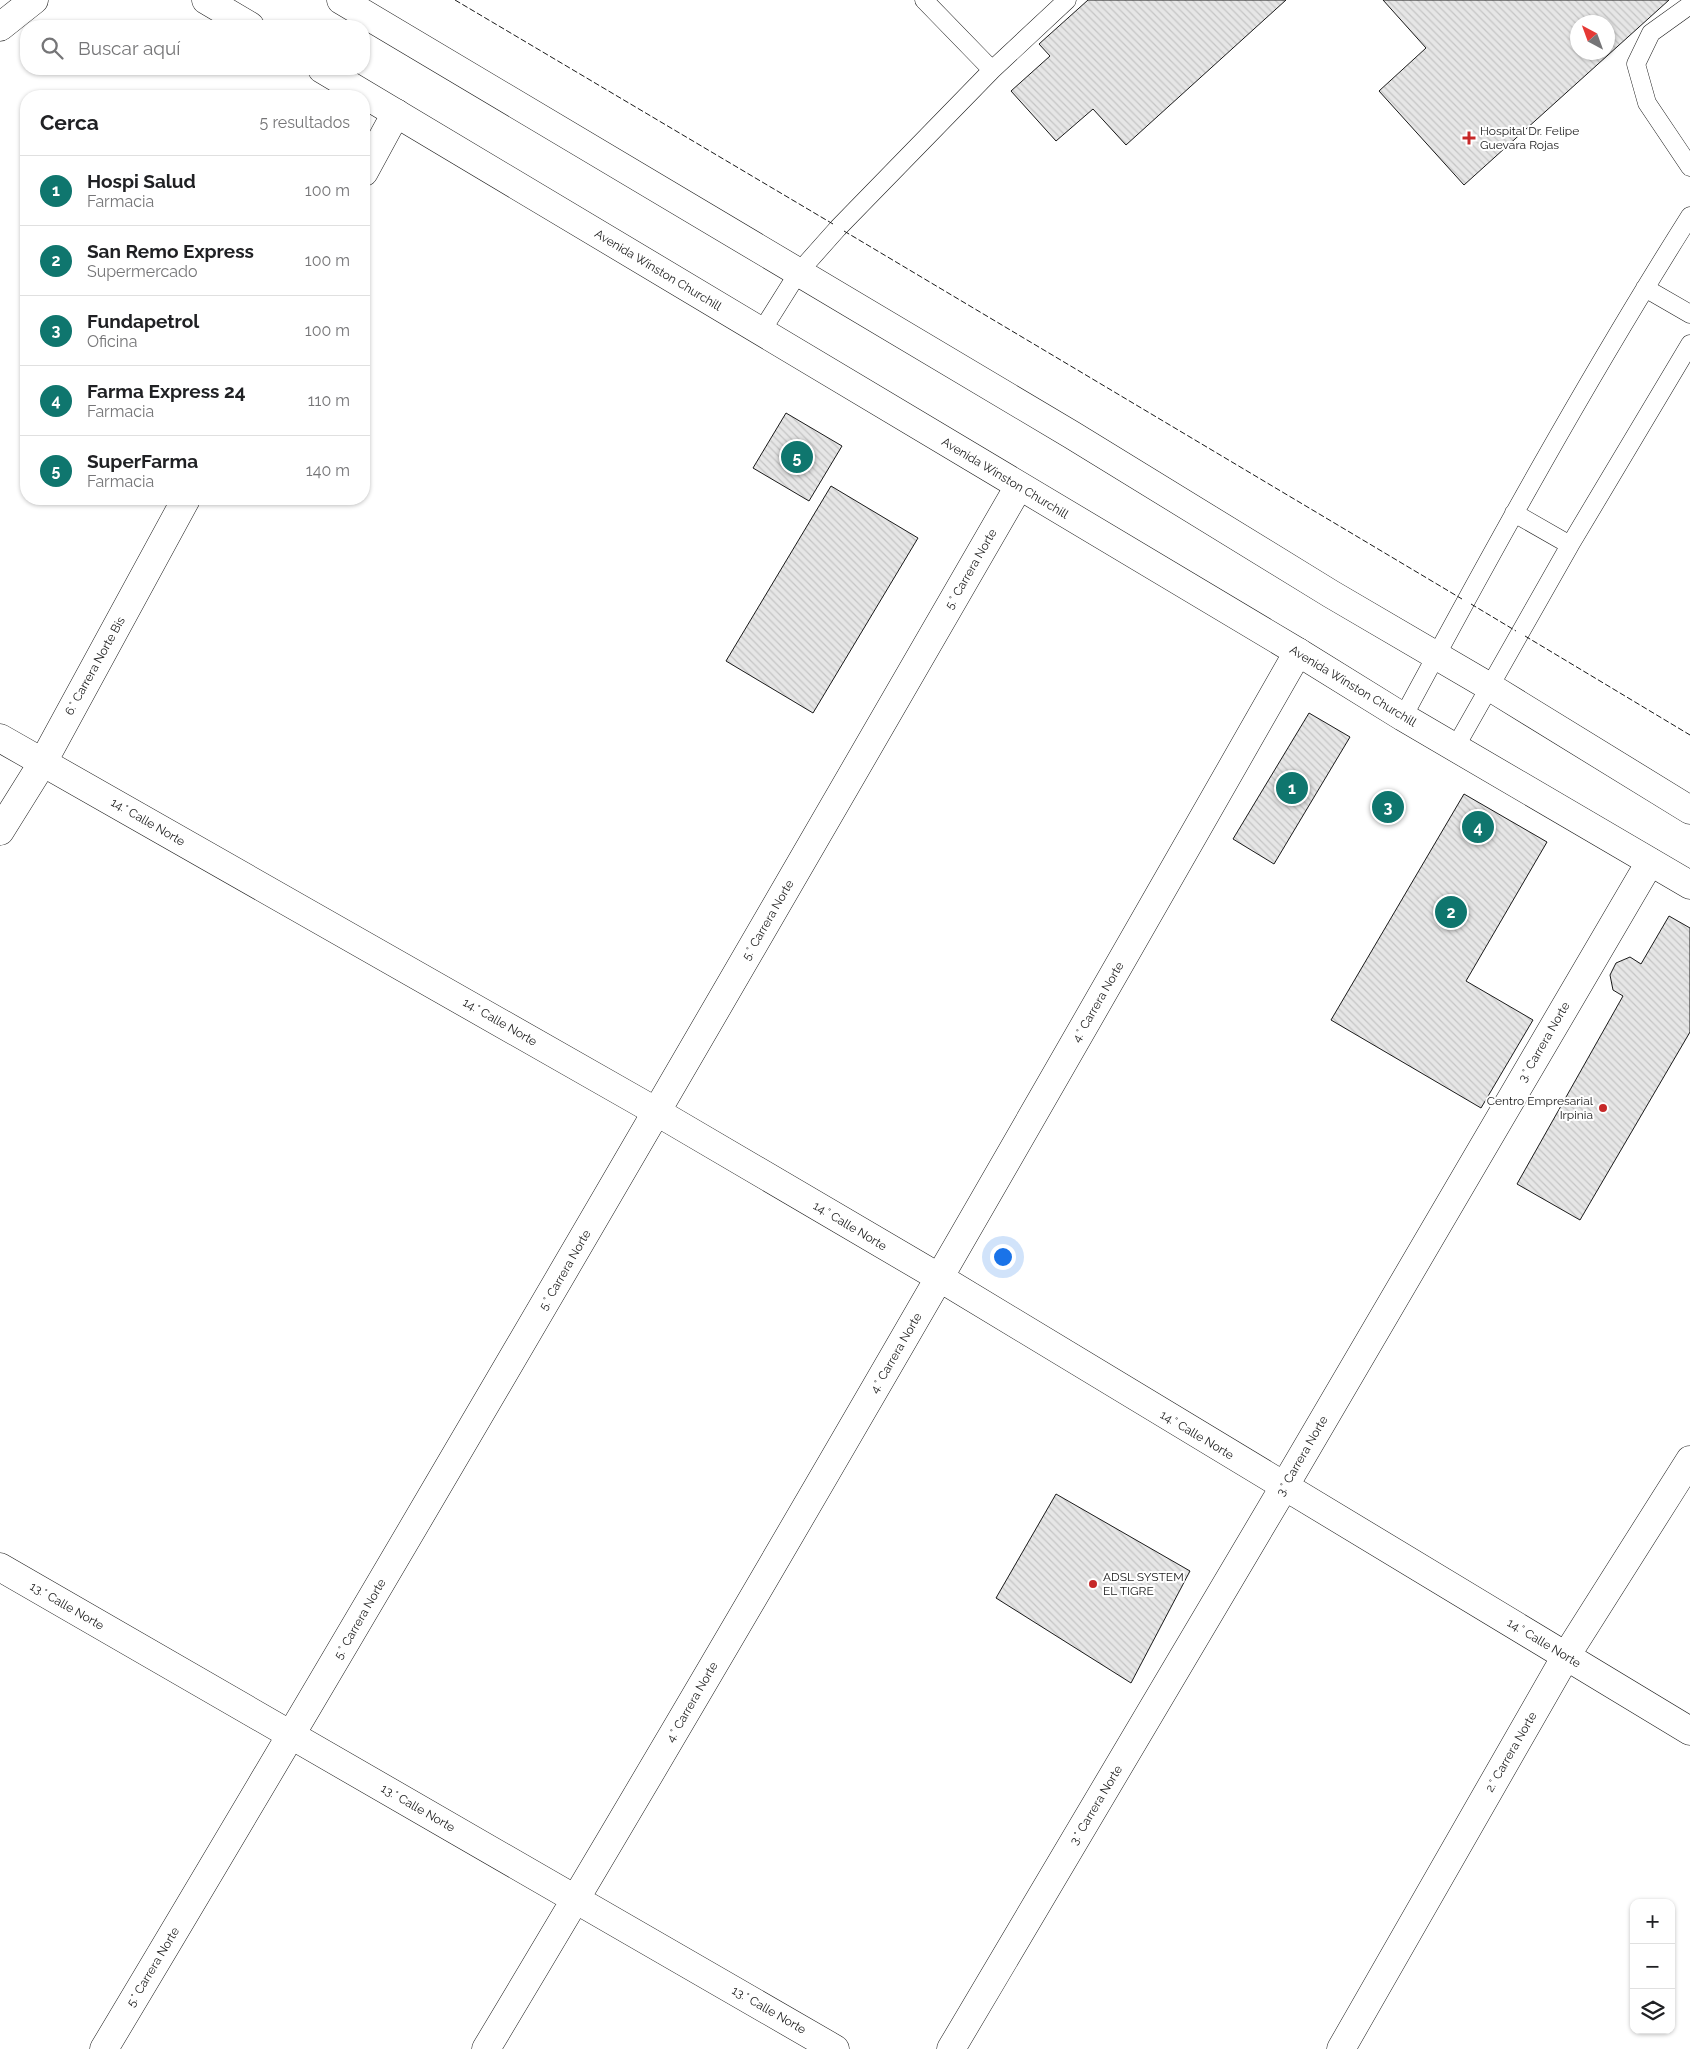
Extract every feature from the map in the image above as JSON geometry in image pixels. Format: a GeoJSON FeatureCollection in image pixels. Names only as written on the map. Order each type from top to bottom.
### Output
{"type":"FeatureCollection","features":[{"type":"Feature","properties":{"kind":"street"},"geometry":{"type":"LineString","coordinates":[[0,27],[34,0]]}},
{"type":"Feature","properties":{"kind":"street"},"geometry":{"type":"LineString","coordinates":[[206,0],[240,20]]}},
{"type":"Feature","properties":{"kind":"street"},"geometry":{"type":"LineString","coordinates":[[341,0],[1072,435],[1331,594],[1490,687],[1690,810]]}},
{"type":"Feature","properties":{"kind":"street","name":"Avenida Winston Churchill"},"geometry":{"type":"LineString","coordinates":[[332,75],[357,90]]}},
{"type":"Feature","properties":{"kind":"street","name":"Avenida Winston Churchill"},"geometry":{"type":"LineString","coordinates":[[370,98],[1298,652],[1403,717],[1456,746],[1690,885]]}},
{"type":"Feature","properties":{"kind":"street"},"geometry":{"type":"LineString","coordinates":[[370,161],[396,113]]}},
{"type":"Feature","properties":{"kind":"street","name":"5.° Carrera Norte"},"geometry":{"type":"LineString","coordinates":[[104,2049],[292,1736],[657,1112],[1019,486]]}},
{"type":"Feature","properties":{"kind":"street","name":"6.° Carrera Norte Bis"},"geometry":{"type":"LineString","coordinates":[[0,830],[43,762],[183,505]]}},
{"type":"Feature","properties":{"kind":"street","name":"4.° Carrera Norte"},"geometry":{"type":"LineString","coordinates":[[486,2049],[576,1900],[940,1278],[1298,652]]}},
{"type":"Feature","properties":{"kind":"street","name":"14.° Calle Norte"},"geometry":{"type":"LineString","coordinates":[[0,738],[657,1112],[940,1278],[1690,1731]]}},
{"type":"Feature","properties":{"kind":"street","name":"3.° Carrera Norte"},"geometry":{"type":"LineString","coordinates":[[951,2049],[1284,1487],[1650,862]]}},
{"type":"Feature","properties":{"kind":"street","name":"2.° Carrera Norte"},"geometry":{"type":"LineString","coordinates":[[1340,2049],[1566,1656],[1690,1460]]}},
{"type":"Feature","properties":{"kind":"street","name":"13.° Calle Norte"},"geometry":{"type":"LineString","coordinates":[[0,1567],[835,2049]]}},
{"type":"Feature","properties":{"kind":"lane"},"geometry":{"type":"LineString","coordinates":[[924,0],[992,70]]}},
{"type":"Feature","properties":{"kind":"lane"},"geometry":{"type":"LineString","coordinates":[[761,332],[798,273],[838,228],[992,70],[1067,0]]}},
{"type":"Feature","properties":{"kind":"lane"},"geometry":{"type":"LineString","coordinates":[[1690,5],[1651,33],[1636,64],[1647,103],[1690,167]]}},
{"type":"Feature","properties":{"kind":"lane"},"geometry":{"type":"LineString","coordinates":[[1403,717],[1514,513],[1645,288],[1690,216]]}},
{"type":"Feature","properties":{"kind":"lane"},"geometry":{"type":"LineString","coordinates":[[1645,288],[1690,314]]}},
{"type":"Feature","properties":{"kind":"lane"},"geometry":{"type":"LineString","coordinates":[[1456,746],[1570,545],[1690,344]]}},
{"type":"Feature","properties":{"kind":"lane"},"geometry":{"type":"LineString","coordinates":[[1514,513],[1570,545]]}},
{"type":"Feature","properties":{"kind":"building"},"geometry":{"type":"Polygon","coordinates":[[[1088,0],[1286,0],[1126,145],[1093,109],[1056,141],[1011,91],[1050,56],[1039,44],[1088,0]]]}},
{"type":"Feature","properties":{"kind":"building","name":"Hospital Dr. Felipe Guevara Rojas"},"geometry":{"type":"Polygon","coordinates":[[[1383,0],[1669,0],[1615,49],[1615,15],[1570,15],[1570,60],[1603,60],[1464,185],[1379,91],[1426,48],[1383,0]]]}},
{"type":"Feature","properties":{"kind":"building"},"geometry":{"type":"Polygon","coordinates":[[[786,413],[842,446],[809,501],[753,468],[786,413]]]}},
{"type":"Feature","properties":{"kind":"building"},"geometry":{"type":"Polygon","coordinates":[[[831,486],[918,538],[813,713],[726,661],[831,486]]]}},
{"type":"Feature","properties":{"kind":"building"},"geometry":{"type":"Polygon","coordinates":[[[1309,713],[1350,737],[1274,864],[1233,839],[1309,713]]]}},
{"type":"Feature","properties":{"kind":"building"},"geometry":{"type":"Polygon","coordinates":[[[1464,794],[1547,842],[1466,981],[1533,1020],[1481,1108],[1331,1020],[1464,794]]]}},
{"type":"Feature","properties":{"kind":"building","name":"Centro Empresarial Irpinia"},"geometry":{"type":"Polygon","coordinates":[[[1669,916],[1690,928],[1690,1032],[1580,1220],[1517,1184],[1623,996],[1613,990],[1610,975],[1616,963],[1630,957],[1641,964],[1669,916]]]}},
{"type":"Feature","properties":{"kind":"building","name":"ADSL SYSTEM EL TIGRE"},"geometry":{"type":"Polygon","coordinates":[[[1056,1494],[1190,1571],[1131,1683],[996,1598],[1056,1494]]]}},
{"type":"Feature","properties":{"kind":"fence"},"geometry":{"type":"LineString","coordinates":[[455,0],[833,224]]}},
{"type":"Feature","properties":{"kind":"fence"},"geometry":{"type":"LineString","coordinates":[[844,231],[1462,599]]}},
{"type":"Feature","properties":{"kind":"fence"},"geometry":{"type":"LineString","coordinates":[[1471,604],[1516,631]]}},
{"type":"Feature","properties":{"kind":"fence"},"geometry":{"type":"LineString","coordinates":[[1525,636],[1690,735]]}},
{"type":"Feature","properties":{"kind":"place","name":"Hospital Dr. Felipe Guevara Rojas"},"geometry":{"type":"Point","coordinates":[1469,138]}},
{"type":"Feature","properties":{"kind":"place","name":"SuperFarma"},"geometry":{"type":"Point","coordinates":[797,457]}},
{"type":"Feature","properties":{"kind":"place","name":"Hospi Salud"},"geometry":{"type":"Point","coordinates":[1292,788]}},
{"type":"Feature","properties":{"kind":"place","name":"Fundapetrol"},"geometry":{"type":"Point","coordinates":[1388,807]}},
{"type":"Feature","properties":{"kind":"place","name":"Farma Express 24"},"geometry":{"type":"Point","coordinates":[1478,827]}},
{"type":"Feature","properties":{"kind":"place","name":"San Remo Express"},"geometry":{"type":"Point","coordinates":[1451,912]}},
{"type":"Feature","properties":{"kind":"place","name":"Centro Empresarial Irpinia"},"geometry":{"type":"Point","coordinates":[1603,1108]}},
{"type":"Feature","properties":{"kind":"place","name":"ADSL SYSTEM EL TIGRE"},"geometry":{"type":"Point","coordinates":[1093,1584]}}]}
